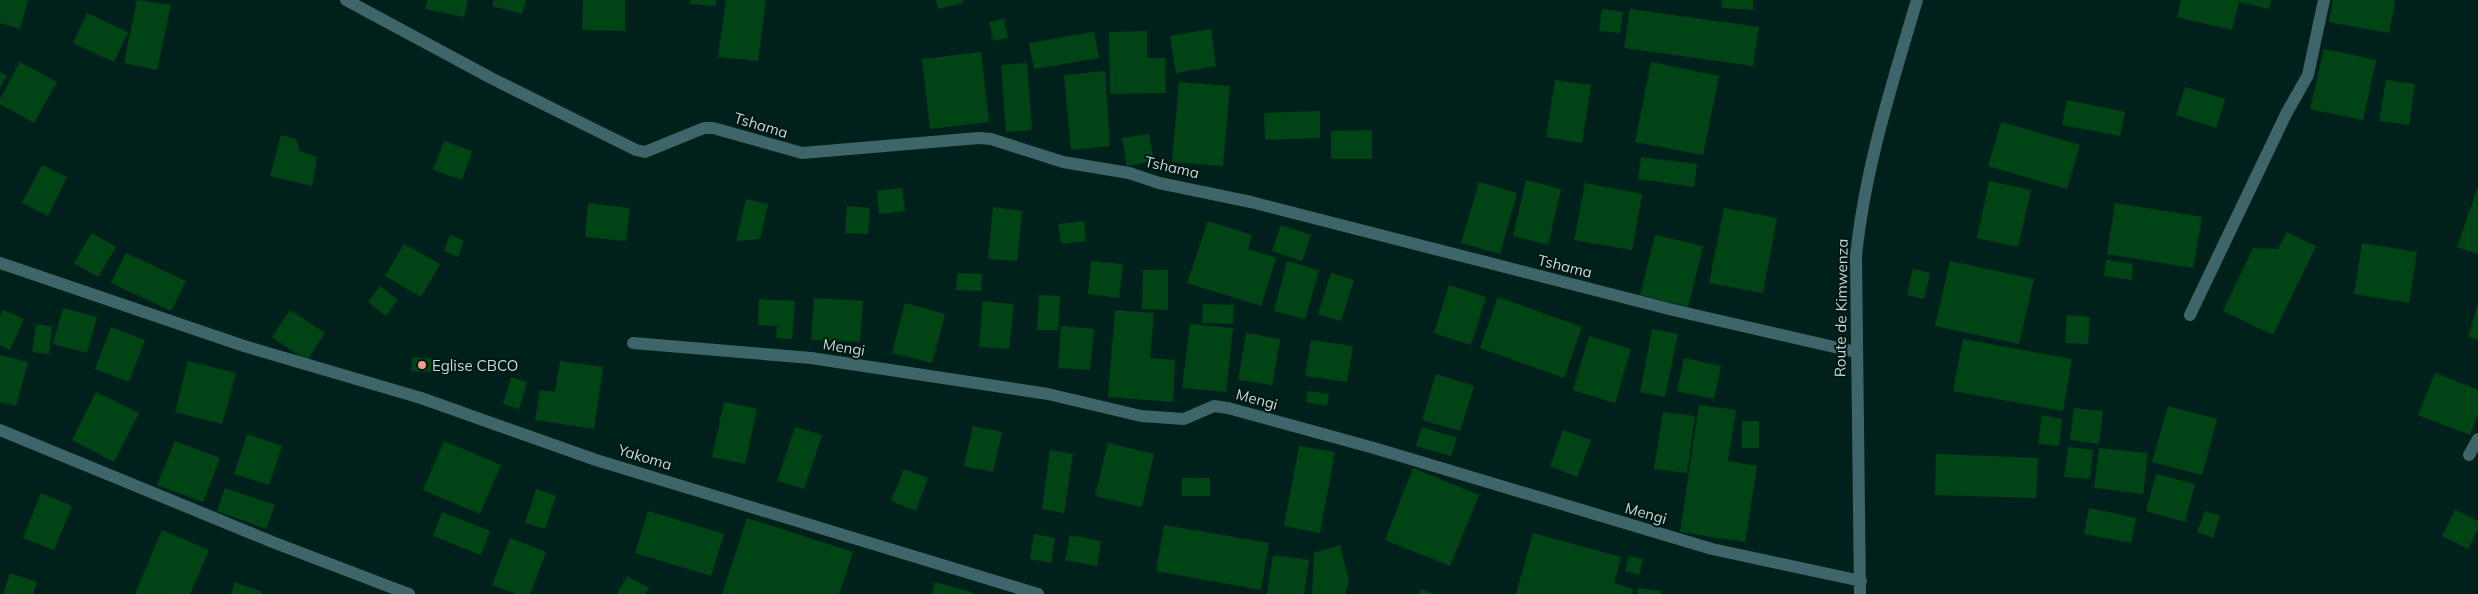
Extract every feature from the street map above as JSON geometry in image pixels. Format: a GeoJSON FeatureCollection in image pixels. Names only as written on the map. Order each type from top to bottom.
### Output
{"type":"FeatureCollection","features":[{"type":"Feature","properties":{"kind":"street","name":"Tshama"},"geometry":{"type":"LineString","coordinates":[[346,0],[492,78],[636,150],[645,152],[704,128],[713,128],[802,153],[979,138],[1062,162],[1129,173],[1159,183],[1251,202],[1645,303],[1856,352]]}},
{"type":"Feature","properties":{"kind":"street","name":"Route de Kimwenza"},"geometry":{"type":"LineString","coordinates":[[1860,588],[1856,352],[1856,256],[1858,235],[1884,112],[1917,0]]}},
{"type":"Feature","properties":{"kind":"street"},"geometry":{"type":"LineString","coordinates":[[2190,315],[2286,114],[2308,75],[2324,0]]}},
{"type":"Feature","properties":{"kind":"street","name":"Yakoma"},"geometry":{"type":"LineString","coordinates":[[0,263],[244,346],[421,398],[596,460],[1038,594]]}},
{"type":"Feature","properties":{"kind":"street","name":"Mengi"},"geometry":{"type":"LineString","coordinates":[[633,343],[811,358],[1048,394],[1141,416],[1184,419],[1214,406],[1228,408],[1374,448],[1712,549],[1860,588]]}},
{"type":"Feature","properties":{"kind":"street"},"geometry":{"type":"LineString","coordinates":[[0,430],[221,522],[409,594]]}},
{"type":"Feature","properties":{"kind":"street"},"geometry":{"type":"LineString","coordinates":[[2469,455],[2478,439]]}},
{"type":"Feature","properties":{"kind":"building"},"geometry":{"type":"Polygon","coordinates":[[[0,0],[28,0],[20,29],[0,23],[0,0]]]}},
{"type":"Feature","properties":{"kind":"building"},"geometry":{"type":"Polygon","coordinates":[[[137,0],[171,5],[157,70],[124,63],[137,0]]]}},
{"type":"Feature","properties":{"kind":"building"},"geometry":{"type":"Polygon","coordinates":[[[427,0],[468,0],[464,17],[425,9],[427,0]]]}},
{"type":"Feature","properties":{"kind":"building"},"geometry":{"type":"Polygon","coordinates":[[[494,0],[526,0],[522,14],[492,6],[494,0]]]}},
{"type":"Feature","properties":{"kind":"building"},"geometry":{"type":"Polygon","coordinates":[[[583,0],[625,0],[625,31],[582,30],[583,0]]]}},
{"type":"Feature","properties":{"kind":"building"},"geometry":{"type":"Polygon","coordinates":[[[691,0],[716,0],[716,6],[690,4],[691,0]]]}},
{"type":"Feature","properties":{"kind":"building"},"geometry":{"type":"Polygon","coordinates":[[[726,0],[766,0],[758,61],[718,57],[726,0]]]}},
{"type":"Feature","properties":{"kind":"building"},"geometry":{"type":"Polygon","coordinates":[[[936,0],[963,0],[964,3],[938,9],[936,0]]]}},
{"type":"Feature","properties":{"kind":"building"},"geometry":{"type":"Polygon","coordinates":[[[1722,0],[1753,0],[1753,10],[1721,8],[1722,0]]]}},
{"type":"Feature","properties":{"kind":"building"},"geometry":{"type":"Polygon","coordinates":[[[2181,0],[2271,0],[2269,9],[2239,2],[2232,30],[2177,17],[2181,0]]]}},
{"type":"Feature","properties":{"kind":"building"},"geometry":{"type":"Polygon","coordinates":[[[2333,0],[2395,0],[2389,33],[2329,22],[2333,0]]]}},
{"type":"Feature","properties":{"kind":"building"},"geometry":{"type":"Polygon","coordinates":[[[1602,9],[1623,12],[1620,33],[1599,31],[1602,9]]]}},
{"type":"Feature","properties":{"kind":"building"},"geometry":{"type":"Polygon","coordinates":[[[1630,9],[1759,27],[1753,66],[1624,48],[1630,9]]]}},
{"type":"Feature","properties":{"kind":"building"},"geometry":{"type":"Polygon","coordinates":[[[87,13],[128,32],[114,62],[73,43],[87,13]]]}},
{"type":"Feature","properties":{"kind":"building"},"geometry":{"type":"Polygon","coordinates":[[[1004,19],[1008,38],[993,41],[989,22],[1004,19]]]}},
{"type":"Feature","properties":{"kind":"building"},"geometry":{"type":"Polygon","coordinates":[[[1211,29],[1216,66],[1176,73],[1170,36],[1211,29]]]}},
{"type":"Feature","properties":{"kind":"building"},"geometry":{"type":"Polygon","coordinates":[[[1147,31],[1147,58],[1165,58],[1166,93],[1110,94],[1109,32],[1147,31]]]}},
{"type":"Feature","properties":{"kind":"building"},"geometry":{"type":"Polygon","coordinates":[[[1094,32],[1099,58],[1034,69],[1029,43],[1094,32]]]}},
{"type":"Feature","properties":{"kind":"building"},"geometry":{"type":"Polygon","coordinates":[[[2324,49],[2376,60],[2363,120],[2310,109],[2324,49]]]}},
{"type":"Feature","properties":{"kind":"building"},"geometry":{"type":"Polygon","coordinates":[[[981,52],[989,122],[930,129],[922,59],[981,52]]]}},
{"type":"Feature","properties":{"kind":"building"},"geometry":{"type":"Polygon","coordinates":[[[20,62],[57,82],[34,123],[0,104],[0,99],[20,62]]]}},
{"type":"Feature","properties":{"kind":"building"},"geometry":{"type":"Polygon","coordinates":[[[1651,62],[1719,76],[1703,155],[1635,142],[1651,62]]]}},
{"type":"Feature","properties":{"kind":"building"},"geometry":{"type":"Polygon","coordinates":[[[1027,63],[1032,130],[1006,132],[1001,65],[1027,63]]]}},
{"type":"Feature","properties":{"kind":"building"},"geometry":{"type":"Polygon","coordinates":[[[1105,71],[1110,146],[1071,150],[1064,75],[1105,71]]]}},
{"type":"Feature","properties":{"kind":"building"},"geometry":{"type":"Polygon","coordinates":[[[0,72],[7,76],[0,87],[0,72]]]}},
{"type":"Feature","properties":{"kind":"building"},"geometry":{"type":"Polygon","coordinates":[[[1555,80],[1591,85],[1582,143],[1546,137],[1555,80]]]}},
{"type":"Feature","properties":{"kind":"building"},"geometry":{"type":"Polygon","coordinates":[[[2386,80],[2415,84],[2409,125],[2379,121],[2386,80]]]}},
{"type":"Feature","properties":{"kind":"building"},"geometry":{"type":"Polygon","coordinates":[[[1179,82],[1230,86],[1223,166],[1172,162],[1179,82]]]}},
{"type":"Feature","properties":{"kind":"building"},"geometry":{"type":"Polygon","coordinates":[[[2185,87],[2225,99],[2216,128],[2176,115],[2185,87]]]}},
{"type":"Feature","properties":{"kind":"building"},"geometry":{"type":"Polygon","coordinates":[[[2067,100],[2125,112],[2120,136],[2062,125],[2067,100]]]}},
{"type":"Feature","properties":{"kind":"building"},"geometry":{"type":"Polygon","coordinates":[[[1320,111],[1320,138],[1265,140],[1264,113],[1320,111]]]}},
{"type":"Feature","properties":{"kind":"building"},"geometry":{"type":"Polygon","coordinates":[[[2001,122],[2080,145],[2067,189],[1988,166],[2001,122]]]}},
{"type":"Feature","properties":{"kind":"building"},"geometry":{"type":"Polygon","coordinates":[[[1372,130],[1372,159],[1331,159],[1331,131],[1372,130]]]}},
{"type":"Feature","properties":{"kind":"building"},"geometry":{"type":"Polygon","coordinates":[[[1149,134],[1154,161],[1127,166],[1122,138],[1149,134]]]}},
{"type":"Feature","properties":{"kind":"building"},"geometry":{"type":"Polygon","coordinates":[[[281,135],[296,139],[300,151],[317,157],[312,186],[270,176],[281,135]]]}},
{"type":"Feature","properties":{"kind":"building"},"geometry":{"type":"Polygon","coordinates":[[[444,141],[472,151],[462,180],[433,170],[444,141]]]}},
{"type":"Feature","properties":{"kind":"building"},"geometry":{"type":"Polygon","coordinates":[[[1641,157],[1697,164],[1694,187],[1638,179],[1641,157]]]}},
{"type":"Feature","properties":{"kind":"building"},"geometry":{"type":"Polygon","coordinates":[[[42,165],[67,177],[48,216],[22,203],[42,165]]]}},
{"type":"Feature","properties":{"kind":"building"},"geometry":{"type":"Polygon","coordinates":[[[1526,180],[1561,189],[1548,245],[1513,236],[1526,180]]]}},
{"type":"Feature","properties":{"kind":"building"},"geometry":{"type":"Polygon","coordinates":[[[1989,181],[2031,190],[2018,247],[1977,238],[1989,181]]]}},
{"type":"Feature","properties":{"kind":"building"},"geometry":{"type":"Polygon","coordinates":[[[1479,182],[1517,193],[1500,254],[1461,243],[1479,182]]]}},
{"type":"Feature","properties":{"kind":"building"},"geometry":{"type":"Polygon","coordinates":[[[1585,183],[1642,194],[1632,250],[1574,240],[1585,183]]]}},
{"type":"Feature","properties":{"kind":"building"},"geometry":{"type":"Polygon","coordinates":[[[2478,187],[2478,254],[2457,247],[2478,187]]]}},
{"type":"Feature","properties":{"kind":"building"},"geometry":{"type":"Polygon","coordinates":[[[902,188],[905,211],[879,214],[877,191],[902,188]]]}},
{"type":"Feature","properties":{"kind":"building"},"geometry":{"type":"Polygon","coordinates":[[[746,199],[768,204],[760,239],[736,241],[746,199]]]}},
{"type":"Feature","properties":{"kind":"building"},"geometry":{"type":"Polygon","coordinates":[[[588,203],[630,208],[626,241],[585,237],[588,203]]]}},
{"type":"Feature","properties":{"kind":"building"},"geometry":{"type":"Polygon","coordinates":[[[2115,203],[2202,217],[2193,268],[2107,254],[2115,203]]]}},
{"type":"Feature","properties":{"kind":"building"},"geometry":{"type":"Polygon","coordinates":[[[847,206],[870,208],[868,234],[845,233],[847,206]]]}},
{"type":"Feature","properties":{"kind":"building"},"geometry":{"type":"Polygon","coordinates":[[[993,207],[1022,211],[1017,261],[988,259],[993,207]]]}},
{"type":"Feature","properties":{"kind":"building"},"geometry":{"type":"Polygon","coordinates":[[[1724,208],[1777,218],[1763,293],[1709,283],[1724,208]]]}},
{"type":"Feature","properties":{"kind":"building"},"geometry":{"type":"Polygon","coordinates":[[[1084,221],[1086,241],[1061,244],[1058,224],[1084,221]]]}},
{"type":"Feature","properties":{"kind":"building"},"geometry":{"type":"Polygon","coordinates":[[[1208,221],[1252,235],[1248,249],[1276,258],[1261,306],[1187,283],[1208,221]]]}},
{"type":"Feature","properties":{"kind":"building"},"geometry":{"type":"Polygon","coordinates":[[[1281,225],[1311,235],[1302,261],[1272,251],[1281,225]]]}},
{"type":"Feature","properties":{"kind":"building"},"geometry":{"type":"Polygon","coordinates":[[[2287,232],[2316,246],[2273,335],[2223,311],[2253,248],[2278,249],[2287,232]]]}},
{"type":"Feature","properties":{"kind":"building"},"geometry":{"type":"Polygon","coordinates":[[[92,233],[116,247],[98,277],[74,263],[92,233]]]}},
{"type":"Feature","properties":{"kind":"building"},"geometry":{"type":"Polygon","coordinates":[[[450,235],[464,241],[458,257],[444,251],[450,235]]]}},
{"type":"Feature","properties":{"kind":"building"},"geometry":{"type":"Polygon","coordinates":[[[1655,235],[1703,246],[1688,307],[1640,295],[1655,235]]]}},
{"type":"Feature","properties":{"kind":"building"},"geometry":{"type":"Polygon","coordinates":[[[2362,243],[2417,252],[2409,303],[2354,294],[2362,243]]]}},
{"type":"Feature","properties":{"kind":"building"},"geometry":{"type":"Polygon","coordinates":[[[404,244],[440,264],[421,297],[385,276],[404,244]]]}},
{"type":"Feature","properties":{"kind":"building"},"geometry":{"type":"Polygon","coordinates":[[[126,253],[186,281],[171,311],[111,283],[126,253]]]}},
{"type":"Feature","properties":{"kind":"building"},"geometry":{"type":"Polygon","coordinates":[[[2106,260],[2133,264],[2131,280],[2104,276],[2106,260]]]}},
{"type":"Feature","properties":{"kind":"building"},"geometry":{"type":"Polygon","coordinates":[[[1091,261],[1123,264],[1119,298],[1088,294],[1091,261]]]}},
{"type":"Feature","properties":{"kind":"building"},"geometry":{"type":"Polygon","coordinates":[[[1287,261],[1319,270],[1305,319],[1274,311],[1287,261]]]}},
{"type":"Feature","properties":{"kind":"building"},"geometry":{"type":"Polygon","coordinates":[[[1950,261],[2034,279],[2019,344],[1935,326],[1950,261]]]}},
{"type":"Feature","properties":{"kind":"building"},"geometry":{"type":"Polygon","coordinates":[[[1913,269],[1930,273],[1924,299],[1907,295],[1913,269]]]}},
{"type":"Feature","properties":{"kind":"building"},"geometry":{"type":"Polygon","coordinates":[[[1143,270],[1168,270],[1168,310],[1142,309],[1143,270]]]}},
{"type":"Feature","properties":{"kind":"building"},"geometry":{"type":"Polygon","coordinates":[[[957,273],[982,274],[981,291],[956,290],[957,273]]]}},
{"type":"Feature","properties":{"kind":"building"},"geometry":{"type":"Polygon","coordinates":[[[1331,273],[1354,280],[1341,321],[1318,314],[1331,273]]]}},
{"type":"Feature","properties":{"kind":"building"},"geometry":{"type":"Polygon","coordinates":[[[1449,285],[1486,297],[1471,345],[1434,333],[1449,285]]]}},
{"type":"Feature","properties":{"kind":"building"},"geometry":{"type":"Polygon","coordinates":[[[380,286],[398,300],[386,316],[368,302],[380,286]]]}},
{"type":"Feature","properties":{"kind":"building"},"geometry":{"type":"Polygon","coordinates":[[[1039,295],[1060,296],[1058,330],[1037,330],[1039,295]]]}},
{"type":"Feature","properties":{"kind":"building"},"geometry":{"type":"Polygon","coordinates":[[[1498,297],[1582,327],[1564,378],[1480,348],[1498,297]]]}},
{"type":"Feature","properties":{"kind":"building"},"geometry":{"type":"Polygon","coordinates":[[[814,298],[863,301],[860,342],[811,340],[814,298]]]}},
{"type":"Feature","properties":{"kind":"building"},"geometry":{"type":"Polygon","coordinates":[[[759,299],[795,301],[792,339],[776,338],[777,326],[758,325],[759,299]]]}},
{"type":"Feature","properties":{"kind":"building"},"geometry":{"type":"Polygon","coordinates":[[[983,301],[1014,304],[1009,349],[979,347],[983,301]]]}},
{"type":"Feature","properties":{"kind":"building"},"geometry":{"type":"Polygon","coordinates":[[[905,303],[945,314],[932,363],[892,353],[905,303]]]}},
{"type":"Feature","properties":{"kind":"building"},"geometry":{"type":"Polygon","coordinates":[[[2478,303],[2478,340],[2468,337],[2478,303]]]}},
{"type":"Feature","properties":{"kind":"building"},"geometry":{"type":"Polygon","coordinates":[[[1203,304],[1234,305],[1233,324],[1202,323],[1203,304]]]}},
{"type":"Feature","properties":{"kind":"building"},"geometry":{"type":"Polygon","coordinates":[[[63,308],[97,317],[87,353],[53,344],[63,308]]]}},
{"type":"Feature","properties":{"kind":"building"},"geometry":{"type":"Polygon","coordinates":[[[3,310],[24,319],[10,350],[0,345],[0,317],[3,310]]]}},
{"type":"Feature","properties":{"kind":"building"},"geometry":{"type":"Polygon","coordinates":[[[290,310],[325,333],[307,361],[272,337],[290,310]]]}},
{"type":"Feature","properties":{"kind":"building"},"geometry":{"type":"Polygon","coordinates":[[[1115,310],[1154,313],[1150,358],[1175,360],[1173,402],[1108,397],[1115,310]]]}},
{"type":"Feature","properties":{"kind":"building"},"geometry":{"type":"Polygon","coordinates":[[[2067,315],[2090,317],[2088,344],[2065,343],[2067,315]]]}},
{"type":"Feature","properties":{"kind":"building"},"geometry":{"type":"Polygon","coordinates":[[[36,324],[52,326],[49,354],[32,352],[36,324]]]}},
{"type":"Feature","properties":{"kind":"building"},"geometry":{"type":"Polygon","coordinates":[[[1190,324],[1233,328],[1226,392],[1182,388],[1190,324]]]}},
{"type":"Feature","properties":{"kind":"building"},"geometry":{"type":"Polygon","coordinates":[[[1061,326],[1094,329],[1090,370],[1058,368],[1061,326]]]}},
{"type":"Feature","properties":{"kind":"building"},"geometry":{"type":"Polygon","coordinates":[[[111,327],[145,340],[129,382],[95,369],[111,327]]]}},
{"type":"Feature","properties":{"kind":"building"},"geometry":{"type":"Polygon","coordinates":[[[1652,329],[1678,334],[1665,397],[1640,392],[1652,329]]]}},
{"type":"Feature","properties":{"kind":"building"},"geometry":{"type":"Polygon","coordinates":[[[1246,333],[1280,339],[1272,385],[1238,380],[1246,333]]]}},
{"type":"Feature","properties":{"kind":"building"},"geometry":{"type":"Polygon","coordinates":[[[1589,336],[1631,349],[1615,403],[1573,390],[1589,336]]]}},
{"type":"Feature","properties":{"kind":"building"},"geometry":{"type":"Polygon","coordinates":[[[1963,339],[2072,359],[2063,411],[1953,391],[1963,339]]]}},
{"type":"Feature","properties":{"kind":"building"},"geometry":{"type":"Polygon","coordinates":[[[1311,340],[1353,346],[1347,382],[1305,376],[1311,340]]]}},
{"type":"Feature","properties":{"kind":"building"},"geometry":{"type":"Polygon","coordinates":[[[0,355],[28,362],[16,406],[0,402],[0,355]]]}},
{"type":"Feature","properties":{"kind":"building","name":"Eglise CBCO"},"geometry":{"type":"Polygon","coordinates":[[[412,357],[433,359],[432,372],[411,371],[412,357]]]}},
{"type":"Feature","properties":{"kind":"building"},"geometry":{"type":"Polygon","coordinates":[[[1684,358],[1721,366],[1714,399],[1677,391],[1684,358]]]}},
{"type":"Feature","properties":{"kind":"building"},"geometry":{"type":"Polygon","coordinates":[[[188,361],[236,373],[222,424],[175,412],[188,361]]]}},
{"type":"Feature","properties":{"kind":"building"},"geometry":{"type":"Polygon","coordinates":[[[560,361],[603,367],[594,429],[535,420],[540,390],[555,392],[560,361]]]}},
{"type":"Feature","properties":{"kind":"building"},"geometry":{"type":"Polygon","coordinates":[[[2435,373],[2478,390],[2478,414],[2470,435],[2418,415],[2435,373]]]}},
{"type":"Feature","properties":{"kind":"building"},"geometry":{"type":"Polygon","coordinates":[[[1436,374],[1474,386],[1460,431],[1422,420],[1436,374]]]}},
{"type":"Feature","properties":{"kind":"building"},"geometry":{"type":"Polygon","coordinates":[[[511,377],[527,382],[519,409],[503,404],[511,377]]]}},
{"type":"Feature","properties":{"kind":"building"},"geometry":{"type":"Polygon","coordinates":[[[1308,391],[1329,394],[1327,406],[1306,402],[1308,391]]]}},
{"type":"Feature","properties":{"kind":"building"},"geometry":{"type":"Polygon","coordinates":[[[96,392],[139,413],[114,462],[72,440],[96,392]]]}},
{"type":"Feature","properties":{"kind":"building"},"geometry":{"type":"Polygon","coordinates":[[[724,402],[757,409],[745,464],[712,457],[724,402]]]}},
{"type":"Feature","properties":{"kind":"building"},"geometry":{"type":"Polygon","coordinates":[[[1699,405],[1736,410],[1728,461],[1757,466],[1745,542],[1680,532],[1699,405]]]}},
{"type":"Feature","properties":{"kind":"building"},"geometry":{"type":"Polygon","coordinates":[[[2168,406],[2217,419],[2202,475],[2152,462],[2168,406]]]}},
{"type":"Feature","properties":{"kind":"building"},"geometry":{"type":"Polygon","coordinates":[[[2074,408],[2103,411],[2099,444],[2070,440],[2074,408]]]}},
{"type":"Feature","properties":{"kind":"building"},"geometry":{"type":"Polygon","coordinates":[[[1663,412],[1695,416],[1687,473],[1654,469],[1663,412]]]}},
{"type":"Feature","properties":{"kind":"building"},"geometry":{"type":"Polygon","coordinates":[[[2042,415],[2062,419],[2059,446],[2038,444],[2042,415]]]}},
{"type":"Feature","properties":{"kind":"building"},"geometry":{"type":"Polygon","coordinates":[[[1742,421],[1759,421],[1759,448],[1742,448],[1742,421]]]}},
{"type":"Feature","properties":{"kind":"building"},"geometry":{"type":"Polygon","coordinates":[[[973,426],[1002,432],[993,472],[964,466],[973,426]]]}},
{"type":"Feature","properties":{"kind":"building"},"geometry":{"type":"Polygon","coordinates":[[[795,427],[822,435],[804,489],[777,481],[795,427]]]}},
{"type":"Feature","properties":{"kind":"building"},"geometry":{"type":"Polygon","coordinates":[[[1422,427],[1457,438],[1451,456],[1416,446],[1422,427]]]}},
{"type":"Feature","properties":{"kind":"building"},"geometry":{"type":"Polygon","coordinates":[[[1563,430],[1591,440],[1577,477],[1550,466],[1563,430]]]}},
{"type":"Feature","properties":{"kind":"building"},"geometry":{"type":"Polygon","coordinates":[[[247,434],[282,446],[269,485],[234,474],[247,434]]]}},
{"type":"Feature","properties":{"kind":"building"},"geometry":{"type":"Polygon","coordinates":[[[175,441],[220,458],[203,502],[157,485],[175,441]]]}},
{"type":"Feature","properties":{"kind":"building"},"geometry":{"type":"Polygon","coordinates":[[[444,441],[501,465],[480,514],[423,490],[444,441]]]}},
{"type":"Feature","properties":{"kind":"building"},"geometry":{"type":"Polygon","coordinates":[[[1108,443],[1154,454],[1142,507],[1095,496],[1108,443]]]}},
{"type":"Feature","properties":{"kind":"building"},"geometry":{"type":"Polygon","coordinates":[[[1299,446],[1335,452],[1320,533],[1284,526],[1299,446]]]}},
{"type":"Feature","properties":{"kind":"building"},"geometry":{"type":"Polygon","coordinates":[[[2068,447],[2093,450],[2090,479],[2064,477],[2068,447]]]}},
{"type":"Feature","properties":{"kind":"building"},"geometry":{"type":"Polygon","coordinates":[[[2099,448],[2148,453],[2143,494],[2094,488],[2099,448]]]}},
{"type":"Feature","properties":{"kind":"building"},"geometry":{"type":"Polygon","coordinates":[[[1050,450],[1073,454],[1064,513],[1042,509],[1050,450]]]}},
{"type":"Feature","properties":{"kind":"building"},"geometry":{"type":"Polygon","coordinates":[[[1936,454],[2038,458],[2036,498],[1935,495],[1936,454]]]}},
{"type":"Feature","properties":{"kind":"building"},"geometry":{"type":"Polygon","coordinates":[[[1413,468],[1479,495],[1450,566],[1385,540],[1413,468]]]}},
{"type":"Feature","properties":{"kind":"building"},"geometry":{"type":"Polygon","coordinates":[[[904,469],[928,478],[916,511],[891,501],[904,469]]]}},
{"type":"Feature","properties":{"kind":"building"},"geometry":{"type":"Polygon","coordinates":[[[2156,474],[2195,484],[2185,522],[2146,511],[2156,474]]]}},
{"type":"Feature","properties":{"kind":"building"},"geometry":{"type":"Polygon","coordinates":[[[1182,478],[1210,478],[1210,496],[1182,496],[1182,478]]]}},
{"type":"Feature","properties":{"kind":"building"},"geometry":{"type":"Polygon","coordinates":[[[225,488],[275,505],[266,529],[217,511],[225,488]]]}},
{"type":"Feature","properties":{"kind":"building"},"geometry":{"type":"Polygon","coordinates":[[[536,489],[556,496],[545,529],[525,523],[536,489]]]}},
{"type":"Feature","properties":{"kind":"building"},"geometry":{"type":"Polygon","coordinates":[[[41,493],[72,506],[54,550],[23,538],[41,493]]]}},
{"type":"Feature","properties":{"kind":"building"},"geometry":{"type":"Polygon","coordinates":[[[2089,508],[2136,518],[2131,543],[2084,534],[2089,508]]]}},
{"type":"Feature","properties":{"kind":"building"},"geometry":{"type":"Polygon","coordinates":[[[2455,510],[2478,521],[2478,529],[2468,549],[2442,536],[2455,510]]]}},
{"type":"Feature","properties":{"kind":"building"},"geometry":{"type":"Polygon","coordinates":[[[648,511],[724,534],[711,576],[635,553],[648,511]]]}},
{"type":"Feature","properties":{"kind":"building"},"geometry":{"type":"Polygon","coordinates":[[[2205,511],[2220,516],[2213,538],[2197,532],[2205,511]]]}},
{"type":"Feature","properties":{"kind":"building"},"geometry":{"type":"Polygon","coordinates":[[[442,512],[490,531],[481,555],[433,536],[442,512]]]}},
{"type":"Feature","properties":{"kind":"building"},"geometry":{"type":"Polygon","coordinates":[[[747,518],[853,552],[839,594],[722,594],[747,518]]]}},
{"type":"Feature","properties":{"kind":"building"},"geometry":{"type":"Polygon","coordinates":[[[1164,525],[1269,543],[1261,590],[1156,571],[1164,525]]]}},
{"type":"Feature","properties":{"kind":"building"},"geometry":{"type":"Polygon","coordinates":[[[162,530],[209,550],[190,594],[135,594],[162,530]]]}},
{"type":"Feature","properties":{"kind":"building"},"geometry":{"type":"Polygon","coordinates":[[[1533,533],[1621,557],[1614,583],[1633,589],[1632,594],[1516,594],[1533,533]]]}},
{"type":"Feature","properties":{"kind":"building"},"geometry":{"type":"Polygon","coordinates":[[[1034,534],[1055,538],[1051,563],[1030,559],[1034,534]]]}},
{"type":"Feature","properties":{"kind":"building"},"geometry":{"type":"Polygon","coordinates":[[[1070,535],[1101,541],[1097,566],[1065,560],[1070,535]]]}},
{"type":"Feature","properties":{"kind":"building"},"geometry":{"type":"Polygon","coordinates":[[[510,538],[546,552],[530,594],[516,594],[492,585],[510,538]]]}},
{"type":"Feature","properties":{"kind":"building"},"geometry":{"type":"Polygon","coordinates":[[[1340,545],[1349,581],[1345,594],[1312,594],[1314,553],[1340,545]]]}},
{"type":"Feature","properties":{"kind":"building"},"geometry":{"type":"Polygon","coordinates":[[[1273,555],[1309,560],[1304,594],[1267,594],[1273,555]]]}},
{"type":"Feature","properties":{"kind":"building"},"geometry":{"type":"Polygon","coordinates":[[[1629,556],[1643,559],[1639,575],[1625,571],[1629,556]]]}},
{"type":"Feature","properties":{"kind":"building"},"geometry":{"type":"Polygon","coordinates":[[[10,573],[37,582],[33,594],[3,594],[10,573]]]}},
{"type":"Feature","properties":{"kind":"building"},"geometry":{"type":"Polygon","coordinates":[[[627,576],[649,588],[645,594],[617,594],[627,576]]]}},
{"type":"Feature","properties":{"kind":"building"},"geometry":{"type":"Polygon","coordinates":[[[235,582],[262,592],[261,594],[231,594],[235,582]]]}},
{"type":"Feature","properties":{"kind":"building"},"geometry":{"type":"Polygon","coordinates":[[[935,582],[974,593],[932,594],[935,582]]]}},
{"type":"Feature","properties":{"kind":"building"},"geometry":{"type":"Polygon","coordinates":[[[1638,588],[1661,591],[1661,594],[1637,594],[1638,588]]]}},
{"type":"Feature","properties":{"kind":"building"},"geometry":{"type":"Polygon","coordinates":[[[1421,589],[1434,594],[1419,594],[1421,589]]]}},
{"type":"Feature","properties":{"kind":"place","name":"Eglise CBCO"},"geometry":{"type":"Point","coordinates":[422,365]}}]}
